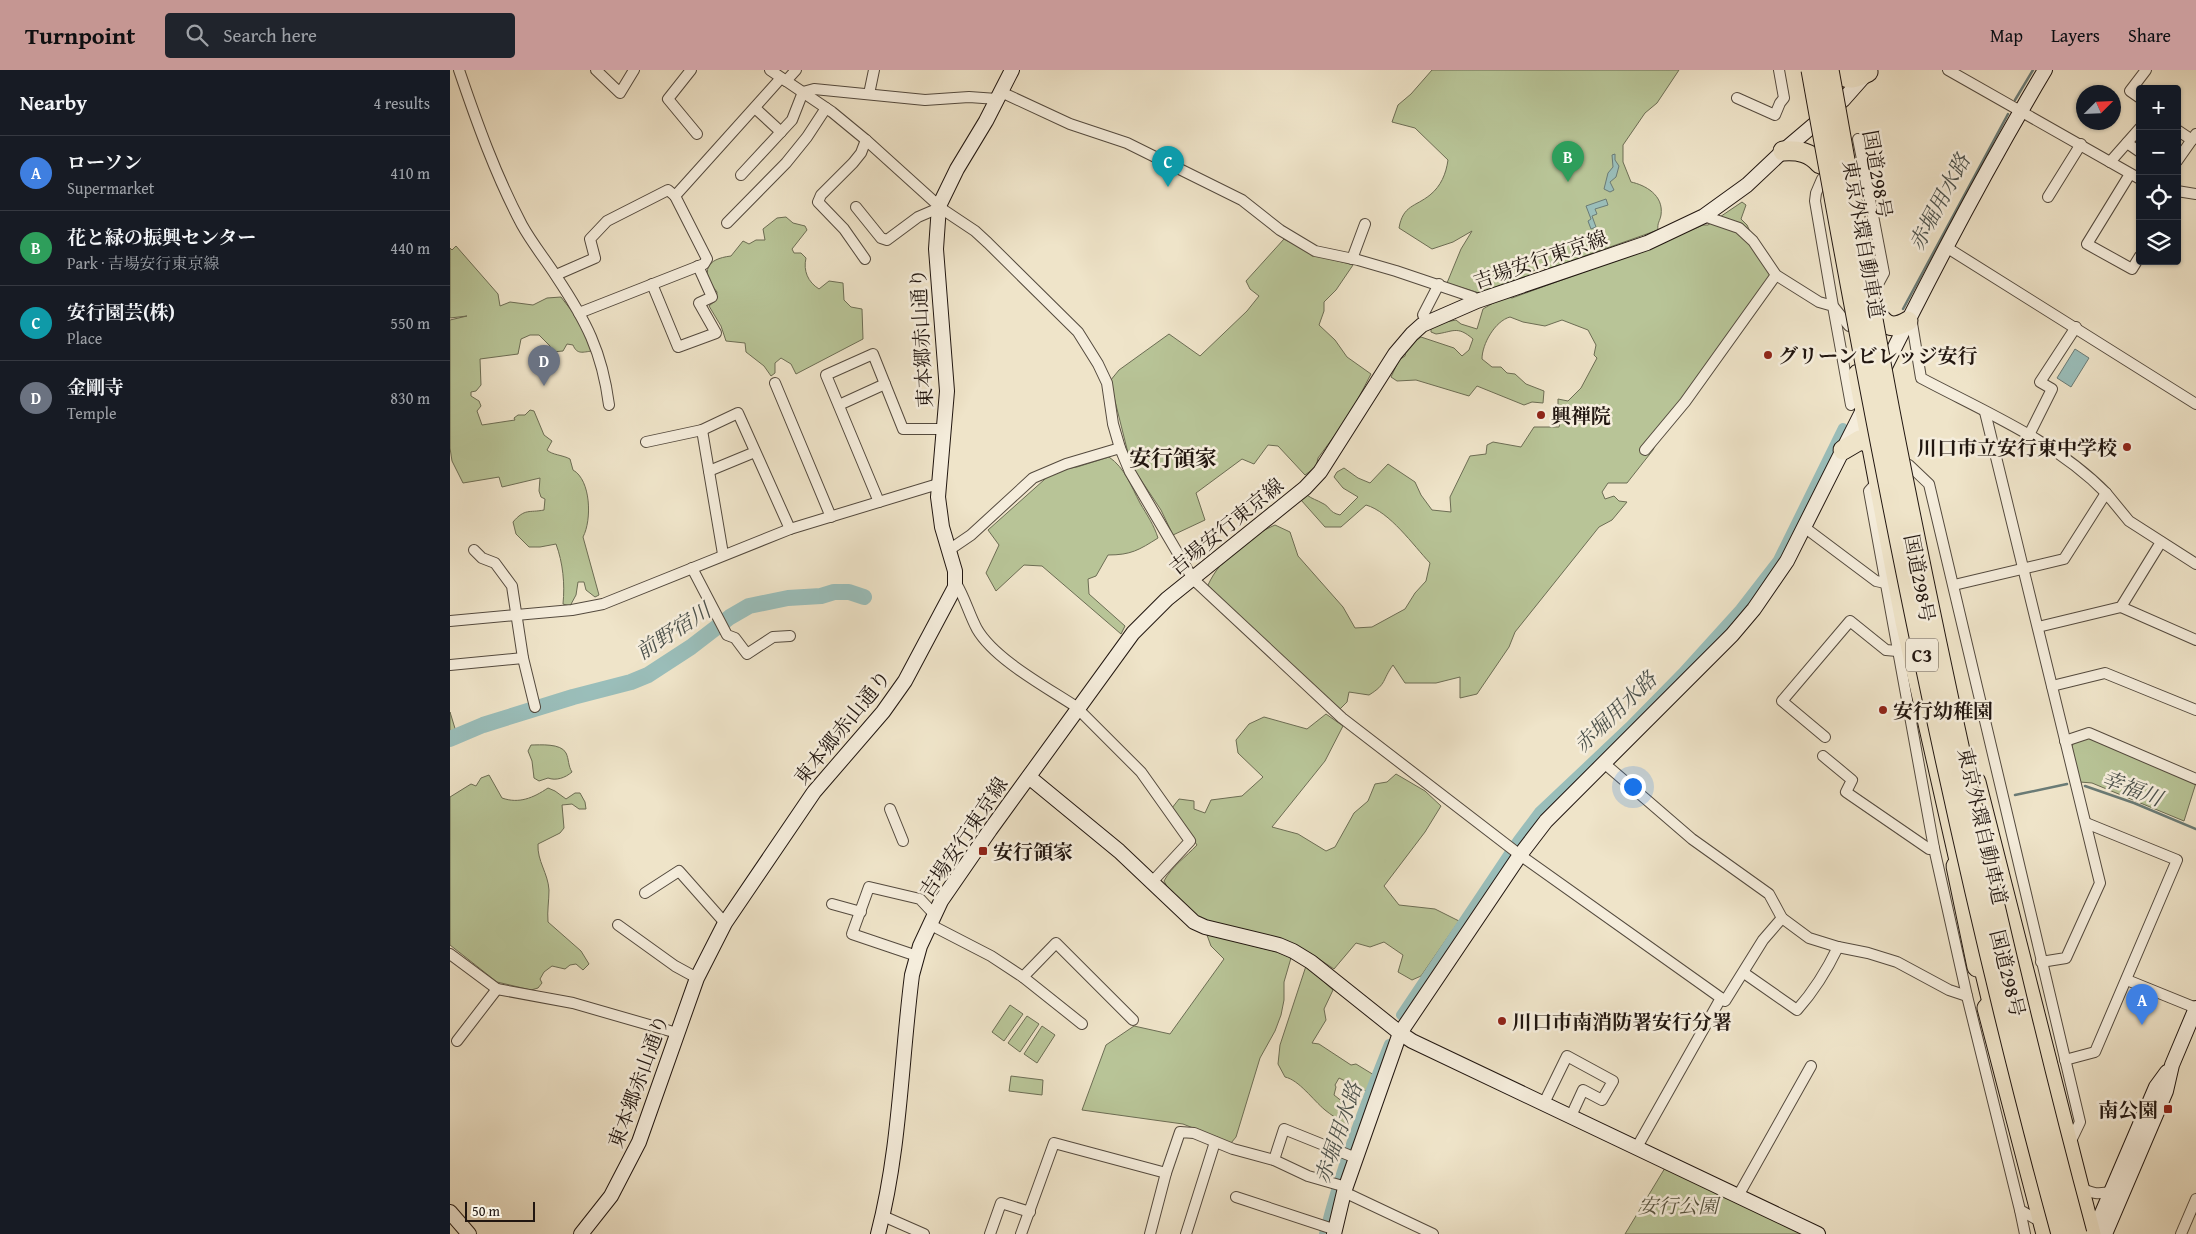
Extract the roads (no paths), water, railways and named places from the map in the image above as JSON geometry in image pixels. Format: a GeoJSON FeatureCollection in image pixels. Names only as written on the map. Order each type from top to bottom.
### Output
{"type":"FeatureCollection","features":[{"type":"Feature","properties":{"kind":"highway","name":"国道298号"},"geometry":{"type":"LineString","coordinates":[[1803,70],[1849,326],[1857,407],[1870,443],[1941,785],[1987,985],[2037,1178]]}},
{"type":"Feature","properties":{"kind":"highway","name":"東京外環自動車道"},"geometry":{"type":"LineString","coordinates":[[1811,70],[1878,439],[1915,625],[1993,972],[2061,1234]]}},
{"type":"Feature","properties":{"kind":"highway","name":"国道298号"},"geometry":{"type":"LineString","coordinates":[[1835,71],[1862,185],[1888,360],[1976,782],[2019,972],[2067,1164]]}},
{"type":"Feature","properties":{"kind":"highway","name":"東京外環自動車道"},"geometry":{"type":"LineString","coordinates":[[1835,71],[1891,415],[1927,598],[2006,949],[2078,1234]]}},
{"type":"Feature","properties":{"kind":"highway"},"geometry":{"type":"LineString","coordinates":[[1835,71],[1843,77],[1855,79],[1869,71]]}},
{"type":"Feature","properties":{"kind":"highway"},"geometry":{"type":"LineString","coordinates":[[1782,151],[1798,151],[1815,157],[1821,172]]}},
{"type":"Feature","properties":{"kind":"highway"},"geometry":{"type":"LineString","coordinates":[[1881,319],[1891,326],[1897,326],[1909,318]]}},
{"type":"Feature","properties":{"kind":"highway"},"geometry":{"type":"LineString","coordinates":[[1843,450],[1860,440],[1870,443]]}},
{"type":"Feature","properties":{"kind":"highway"},"geometry":{"type":"LineString","coordinates":[[1976,782],[2092,1234]]}},
{"type":"Feature","properties":{"kind":"highway"},"geometry":{"type":"LineString","coordinates":[[1941,785],[1979,976],[2045,1229]]}},
{"type":"Feature","properties":{"kind":"street"},"geometry":{"type":"LineString","coordinates":[[459,70],[474,115],[522,225],[556,275],[590,331],[605,373],[610,404]]}},
{"type":"Feature","properties":{"kind":"street"},"geometry":{"type":"LineString","coordinates":[[596,70],[620,93],[634,70]]}},
{"type":"Feature","properties":{"kind":"street"},"geometry":{"type":"LineString","coordinates":[[691,70],[668,99],[697,134]]}},
{"type":"Feature","properties":{"kind":"street"},"geometry":{"type":"LineString","coordinates":[[770,70],[826,108],[866,140],[939,207],[975,231],[1070,324],[1086,343],[1107,383],[1113,424],[1130,472],[1192,579],[1342,718],[1520,854],[1724,1001],[1764,940],[1782,918]]}},
{"type":"Feature","properties":{"kind":"street"},"geometry":{"type":"LineString","coordinates":[[675,196],[755,108],[784,79],[796,70]]}},
{"type":"Feature","properties":{"kind":"street"},"geometry":{"type":"LineString","coordinates":[[869,94],[874,70]]}},
{"type":"Feature","properties":{"kind":"street","name":"東本郷赤山通り"},"geometry":{"type":"LineString","coordinates":[[581,1234],[607,1201],[624,1175],[645,1126],[697,978],[725,923],[814,792],[883,712],[905,681],[956,583],[940,512],[938,484],[947,391],[936,249],[939,207],[957,169],[1012,70]]}},
{"type":"Feature","properties":{"kind":"street"},"geometry":{"type":"LineString","coordinates":[[1737,98],[1775,115],[1784,98],[1779,70]]}},
{"type":"Feature","properties":{"kind":"street"},"geometry":{"type":"LineString","coordinates":[[1948,70],[2136,177]]}},
{"type":"Feature","properties":{"kind":"street"},"geometry":{"type":"LineString","coordinates":[[1236,1197],[1335,1232],[1345,1190],[1400,1034],[1520,854],[1546,821],[1709,659],[1754,609],[1787,561],[1843,450],[1857,407],[1888,360],[1946,247],[2045,70]]}},
{"type":"Feature","properties":{"kind":"street"},"geometry":{"type":"LineString","coordinates":[[2136,95],[2130,91],[2146,70]]}},
{"type":"Feature","properties":{"kind":"street","name":"吉場安行東京線"},"geometry":{"type":"LineString","coordinates":[[878,1234],[883,1216],[893,1156],[912,975],[932,919],[955,879],[1133,633],[1152,613],[1305,488],[1320,472],[1395,354],[1412,334],[1428,322],[1477,301],[1639,246],[1704,216],[1740,191],[1782,151],[1842,100],[1869,71]]}},
{"type":"Feature","properties":{"kind":"street"},"geometry":{"type":"LineString","coordinates":[[803,92],[814,89],[926,100],[999,96],[1127,144],[1242,200],[1280,230],[1315,252],[1352,259],[1439,284],[1473,297],[1477,301]]}},
{"type":"Feature","properties":{"kind":"street"},"geometry":{"type":"LineString","coordinates":[[741,175],[792,120],[803,92]]}},
{"type":"Feature","properties":{"kind":"street"},"geometry":{"type":"LineString","coordinates":[[755,108],[781,132]]}},
{"type":"Feature","properties":{"kind":"street"},"geometry":{"type":"LineString","coordinates":[[727,223],[791,156],[807,137],[826,108]]}},
{"type":"Feature","properties":{"kind":"street"},"geometry":{"type":"LineString","coordinates":[[2110,162],[2138,130]]}},
{"type":"Feature","properties":{"kind":"street"},"geometry":{"type":"LineString","coordinates":[[2181,132],[2194,137],[2181,155]]}},
{"type":"Feature","properties":{"kind":"street"},"geometry":{"type":"LineString","coordinates":[[1858,139],[1862,185]]}},
{"type":"Feature","properties":{"kind":"street"},"geometry":{"type":"LineString","coordinates":[[865,259],[844,229],[818,202],[821,195],[861,153],[866,140]]}},
{"type":"Feature","properties":{"kind":"street"},"geometry":{"type":"LineString","coordinates":[[2127,143],[2136,149]]}},
{"type":"Feature","properties":{"kind":"street"},"geometry":{"type":"LineString","coordinates":[[2048,197],[2081,144]]}},
{"type":"Feature","properties":{"kind":"street"},"geometry":{"type":"LineString","coordinates":[[1821,172],[1815,201],[1834,306],[1857,407]]}},
{"type":"Feature","properties":{"kind":"street"},"geometry":{"type":"LineString","coordinates":[[2130,174],[2087,244],[2132,269],[2136,262]]}},
{"type":"Feature","properties":{"kind":"street"},"geometry":{"type":"LineString","coordinates":[[556,275],[595,258],[590,239],[607,221],[668,190],[675,196],[707,259],[704,264],[579,313]]}},
{"type":"Feature","properties":{"kind":"street"},"geometry":{"type":"LineString","coordinates":[[2181,193],[2196,194]]}},
{"type":"Feature","properties":{"kind":"street"},"geometry":{"type":"LineString","coordinates":[[856,207],[881,238],[887,240],[918,217],[939,207]]}},
{"type":"Feature","properties":{"kind":"street"},"geometry":{"type":"LineString","coordinates":[[1704,216],[1732,225],[1747,234],[1766,258],[1776,275],[1819,302],[1834,306],[1849,326]]}},
{"type":"Feature","properties":{"kind":"street"},"geometry":{"type":"LineString","coordinates":[[1352,259],[1365,224]]}},
{"type":"Feature","properties":{"kind":"street"},"geometry":{"type":"LineString","coordinates":[[1946,247],[2196,404]]}},
{"type":"Feature","properties":{"kind":"street"},"geometry":{"type":"LineString","coordinates":[[652,284],[678,348],[716,333],[699,303],[712,296],[698,266]]}},
{"type":"Feature","properties":{"kind":"street"},"geometry":{"type":"LineString","coordinates":[[1645,450],[1685,402],[1776,275]]}},
{"type":"Feature","properties":{"kind":"street"},"geometry":{"type":"LineString","coordinates":[[1428,322],[1423,316],[1439,284]]}},
{"type":"Feature","properties":{"kind":"street"},"geometry":{"type":"LineString","coordinates":[[1909,318],[1921,378],[2029,435],[2068,458],[2087,473],[2129,521],[2196,564]]}},
{"type":"Feature","properties":{"kind":"street"},"geometry":{"type":"LineString","coordinates":[[2029,435],[2052,389],[2040,382],[2076,327]]}},
{"type":"Feature","properties":{"kind":"street"},"geometry":{"type":"LineString","coordinates":[[879,502],[826,374],[873,354],[903,429],[944,429]]}},
{"type":"Feature","properties":{"kind":"street"},"geometry":{"type":"LineString","coordinates":[[775,384],[831,517]]}},
{"type":"Feature","properties":{"kind":"street"},"geometry":{"type":"LineString","coordinates":[[839,405],[885,384]]}},
{"type":"Feature","properties":{"kind":"street"},"geometry":{"type":"LineString","coordinates":[[1985,412],[2100,883],[2066,958],[2041,962]]}},
{"type":"Feature","properties":{"kind":"street"},"geometry":{"type":"LineString","coordinates":[[646,442],[702,430],[738,413],[790,529]]}},
{"type":"Feature","properties":{"kind":"street"},"geometry":{"type":"LineString","coordinates":[[702,430],[723,554]]}},
{"type":"Feature","properties":{"kind":"street"},"geometry":{"type":"LineString","coordinates":[[949,550],[971,535],[1033,478],[1066,464],[1120,448]]}},
{"type":"Feature","properties":{"kind":"street"},"geometry":{"type":"LineString","coordinates":[[709,471],[755,452]]}},
{"type":"Feature","properties":{"kind":"street"},"geometry":{"type":"LineString","coordinates":[[1909,465],[1929,484],[1954,585],[2080,1122],[2069,1146]]}},
{"type":"Feature","properties":{"kind":"street"},"geometry":{"type":"LineString","coordinates":[[1877,482],[1869,491],[1934,848],[1967,996],[2026,1234]]}},
{"type":"Feature","properties":{"kind":"street"},"geometry":{"type":"LineString","coordinates":[[450,621],[572,610],[603,604],[723,554],[790,529],[938,484]]}},
{"type":"Feature","properties":{"kind":"street"},"geometry":{"type":"LineString","coordinates":[[1954,585],[2064,559],[2106,493]]}},
{"type":"Feature","properties":{"kind":"street"},"geometry":{"type":"LineString","coordinates":[[1804,527],[1876,580],[1885,583]]}},
{"type":"Feature","properties":{"kind":"street"},"geometry":{"type":"LineString","coordinates":[[2121,607],[2162,542]]}},
{"type":"Feature","properties":{"kind":"street"},"geometry":{"type":"LineString","coordinates":[[474,550],[482,558],[495,563],[512,586],[523,658],[535,707]]}},
{"type":"Feature","properties":{"kind":"street"},"geometry":{"type":"LineString","coordinates":[[692,568],[727,635],[735,638],[747,654],[773,637],[790,636]]}},
{"type":"Feature","properties":{"kind":"street"},"geometry":{"type":"LineString","coordinates":[[956,583],[977,629],[986,641],[1011,664],[1078,708],[1141,772],[1190,841],[1152,882]]}},
{"type":"Feature","properties":{"kind":"street"},"geometry":{"type":"LineString","coordinates":[[2038,627],[2121,607],[2196,640]]}},
{"type":"Feature","properties":{"kind":"street"},"geometry":{"type":"LineString","coordinates":[[1825,737],[1782,701],[1850,621],[1886,650],[1897,651]]}},
{"type":"Feature","properties":{"kind":"street"},"geometry":{"type":"LineString","coordinates":[[450,665],[523,658]]}},
{"type":"Feature","properties":{"kind":"street"},"geometry":{"type":"LineString","coordinates":[[2052,686],[2105,673],[2196,710]]}},
{"type":"Feature","properties":{"kind":"street"},"geometry":{"type":"LineString","coordinates":[[2065,741],[2089,733],[2196,779]]}},
{"type":"Feature","properties":{"kind":"street"},"geometry":{"type":"LineString","coordinates":[[1822,756],[1852,780],[1846,792],[1929,849],[1934,848]]}},
{"type":"Feature","properties":{"kind":"street"},"geometry":{"type":"LineString","coordinates":[[1605,764],[1692,839],[1769,894],[1782,918],[1809,938],[1896,962],[1949,990],[1967,996]]}},
{"type":"Feature","properties":{"kind":"street"},"geometry":{"type":"LineString","coordinates":[[1029,776],[1119,851],[1199,925],[1279,945],[1312,962],[1400,1034],[1818,1234]]}},
{"type":"Feature","properties":{"kind":"street"},"geometry":{"type":"LineString","coordinates":[[890,809],[903,840]]}},
{"type":"Feature","properties":{"kind":"street"},"geometry":{"type":"LineString","coordinates":[[2065,1060],[2095,1052],[2177,860],[2086,824]]}},
{"type":"Feature","properties":{"kind":"street"},"geometry":{"type":"LineString","coordinates":[[645,893],[679,871],[725,923]]}},
{"type":"Feature","properties":{"kind":"street"},"geometry":{"type":"LineString","coordinates":[[918,956],[852,934],[869,886],[920,899],[932,919],[1023,977],[1082,1024]]}},
{"type":"Feature","properties":{"kind":"street"},"geometry":{"type":"LineString","coordinates":[[832,904],[861,912]]}},
{"type":"Feature","properties":{"kind":"street"},"geometry":{"type":"LineString","coordinates":[[618,925],[675,966],[697,978]]}},
{"type":"Feature","properties":{"kind":"street"},"geometry":{"type":"LineString","coordinates":[[1023,977],[1056,943],[1133,1020]]}},
{"type":"Feature","properties":{"kind":"street"},"geometry":{"type":"LineString","coordinates":[[1744,973],[1797,1010],[1809,997],[1838,946]]}},
{"type":"Feature","properties":{"kind":"street"},"geometry":{"type":"LineString","coordinates":[[450,954],[497,988],[573,1003],[677,1033]]}},
{"type":"Feature","properties":{"kind":"street"},"geometry":{"type":"LineString","coordinates":[[2105,1234],[2166,1091],[2172,1065],[2196,1008],[2127,980]]}},
{"type":"Feature","properties":{"kind":"street"},"geometry":{"type":"LineString","coordinates":[[457,1041],[497,988]]}},
{"type":"Feature","properties":{"kind":"street"},"geometry":{"type":"LineString","coordinates":[[1637,1147],[1721,998]]}},
{"type":"Feature","properties":{"kind":"street"},"geometry":{"type":"LineString","coordinates":[[1544,1103],[1567,1056],[1612,1080],[1602,1100],[1583,1090],[1571,1116]]}},
{"type":"Feature","properties":{"kind":"street"},"geometry":{"type":"LineString","coordinates":[[2092,1234],[2112,1192],[2156,1087],[2172,1065]]}},
{"type":"Feature","properties":{"kind":"street"},"geometry":{"type":"LineString","coordinates":[[1738,1196],[1811,1066]]}},
{"type":"Feature","properties":{"kind":"street"},"geometry":{"type":"LineString","coordinates":[[1274,1160],[1284,1130],[1356,1158]]}},
{"type":"Feature","properties":{"kind":"street"},"geometry":{"type":"LineString","coordinates":[[1150,1234],[1166,1173],[1180,1132],[1194,1133],[1215,1142],[1274,1160],[1308,1176],[1345,1190],[1433,1234]]}},
{"type":"Feature","properties":{"kind":"street"},"geometry":{"type":"LineString","coordinates":[[1186,1234],[1215,1142]]}},
{"type":"Feature","properties":{"kind":"street"},"geometry":{"type":"LineString","coordinates":[[1021,1234],[1054,1143],[1166,1173]]}},
{"type":"Feature","properties":{"kind":"street"},"geometry":{"type":"LineString","coordinates":[[2079,1187],[2091,1193],[2112,1192]]}},
{"type":"Feature","properties":{"kind":"street"},"geometry":{"type":"LineString","coordinates":[[2181,1234],[2196,1199]]}},
{"type":"Feature","properties":{"kind":"street"},"geometry":{"type":"LineString","coordinates":[[990,1234],[1001,1203],[1030,1212]]}},
{"type":"Feature","properties":{"kind":"street"},"geometry":{"type":"LineString","coordinates":[[2020,1210],[2045,1229]]}},
{"type":"Feature","properties":{"kind":"street"},"geometry":{"type":"LineString","coordinates":[[450,1212],[469,1234]]}},
{"type":"Feature","properties":{"kind":"street"},"geometry":{"type":"LineString","coordinates":[[883,1216],[924,1234]]}},
{"type":"Feature","properties":{"kind":"water"},"geometry":{"type":"Polygon","coordinates":[[[1615,154],[1615,160],[1619,166],[1616,177],[1610,182],[1614,190],[1610,192],[1604,189],[1608,173],[1613,167],[1612,155],[1615,154]]]}},
{"type":"Feature","properties":{"kind":"water"},"geometry":{"type":"Polygon","coordinates":[[[1606,199],[1608,205],[1595,209],[1597,214],[1592,216],[1596,227],[1591,229],[1588,221],[1591,219],[1586,206],[1606,199]]]}},
{"type":"Feature","properties":{"kind":"water"},"geometry":{"type":"Polygon","coordinates":[[[2075,349],[2089,358],[2071,387],[2057,378],[2075,349]]]}},
{"type":"Feature","properties":{"kind":"waterway","name":"赤堀用水路"},"geometry":{"type":"LineString","coordinates":[[2015,100],[2033,70]]}},
{"type":"Feature","properties":{"kind":"waterway","name":"赤堀用水路"},"geometry":{"type":"LineString","coordinates":[[1903,309],[2008,114]]}},
{"type":"Feature","properties":{"kind":"waterway","name":"赤堀用水路"},"geometry":{"type":"LineString","coordinates":[[1401,1015],[1518,840],[1539,812],[1629,727],[1682,673],[1740,609],[1778,560],[1843,428]]}},
{"type":"Feature","properties":{"kind":"waterway","name":"前野宿川"},"geometry":{"type":"LineString","coordinates":[[450,739],[483,725],[573,697],[631,682],[648,675],[691,647],[730,617],[749,606],[788,598],[821,596],[834,592],[849,592],[864,597]]}},
{"type":"Feature","properties":{"kind":"waterway","name":"幸福川"},"geometry":{"type":"LineString","coordinates":[[2015,795],[2067,784]]}},
{"type":"Feature","properties":{"kind":"waterway","name":"幸福川"},"geometry":{"type":"LineString","coordinates":[[2085,786],[2134,803],[2196,829]]}},
{"type":"Feature","properties":{"kind":"waterway","name":"赤堀用水路"},"geometry":{"type":"LineString","coordinates":[[1324,1234],[1353,1138],[1389,1044]]}},
{"type":"Feature","properties":{"kind":"place","name":"花と緑の振興センター"},"geometry":{"type":"Point","coordinates":[1568,182]}},
{"type":"Feature","properties":{"kind":"place","name":"安行園芸(株)"},"geometry":{"type":"Point","coordinates":[1168,187]}},
{"type":"Feature","properties":{"kind":"place","name":"グリーンビレッジ安行"},"geometry":{"type":"Point","coordinates":[1768,355]}},
{"type":"Feature","properties":{"kind":"place","name":"金剛寺"},"geometry":{"type":"Point","coordinates":[544,386]}},
{"type":"Feature","properties":{"kind":"place","name":"興禅院"},"geometry":{"type":"Point","coordinates":[1541,415]}},
{"type":"Feature","properties":{"kind":"place","name":"川口市立安行東中学校"},"geometry":{"type":"Point","coordinates":[2127,447]}},
{"type":"Feature","properties":{"kind":"place","name":"安行幼稚園"},"geometry":{"type":"Point","coordinates":[1883,710]}},
{"type":"Feature","properties":{"kind":"place","name":"安行領家"},"geometry":{"type":"Point","coordinates":[983,851]}},
{"type":"Feature","properties":{"kind":"place","name":"川口市南消防署安行分署"},"geometry":{"type":"Point","coordinates":[1502,1021]}},
{"type":"Feature","properties":{"kind":"place","name":"ローソン"},"geometry":{"type":"Point","coordinates":[2142,1025]}},
{"type":"Feature","properties":{"kind":"place","name":"南公園"},"geometry":{"type":"Point","coordinates":[2168,1109]}},
{"type":"Feature","properties":{"kind":"district","name":"安行領家"},"geometry":{"type":"Point","coordinates":[1173,458]}},
{"type":"Feature","properties":{"kind":"park label","name":"安行公園"},"geometry":{"type":"Point","coordinates":[1678,1205]}}]}
